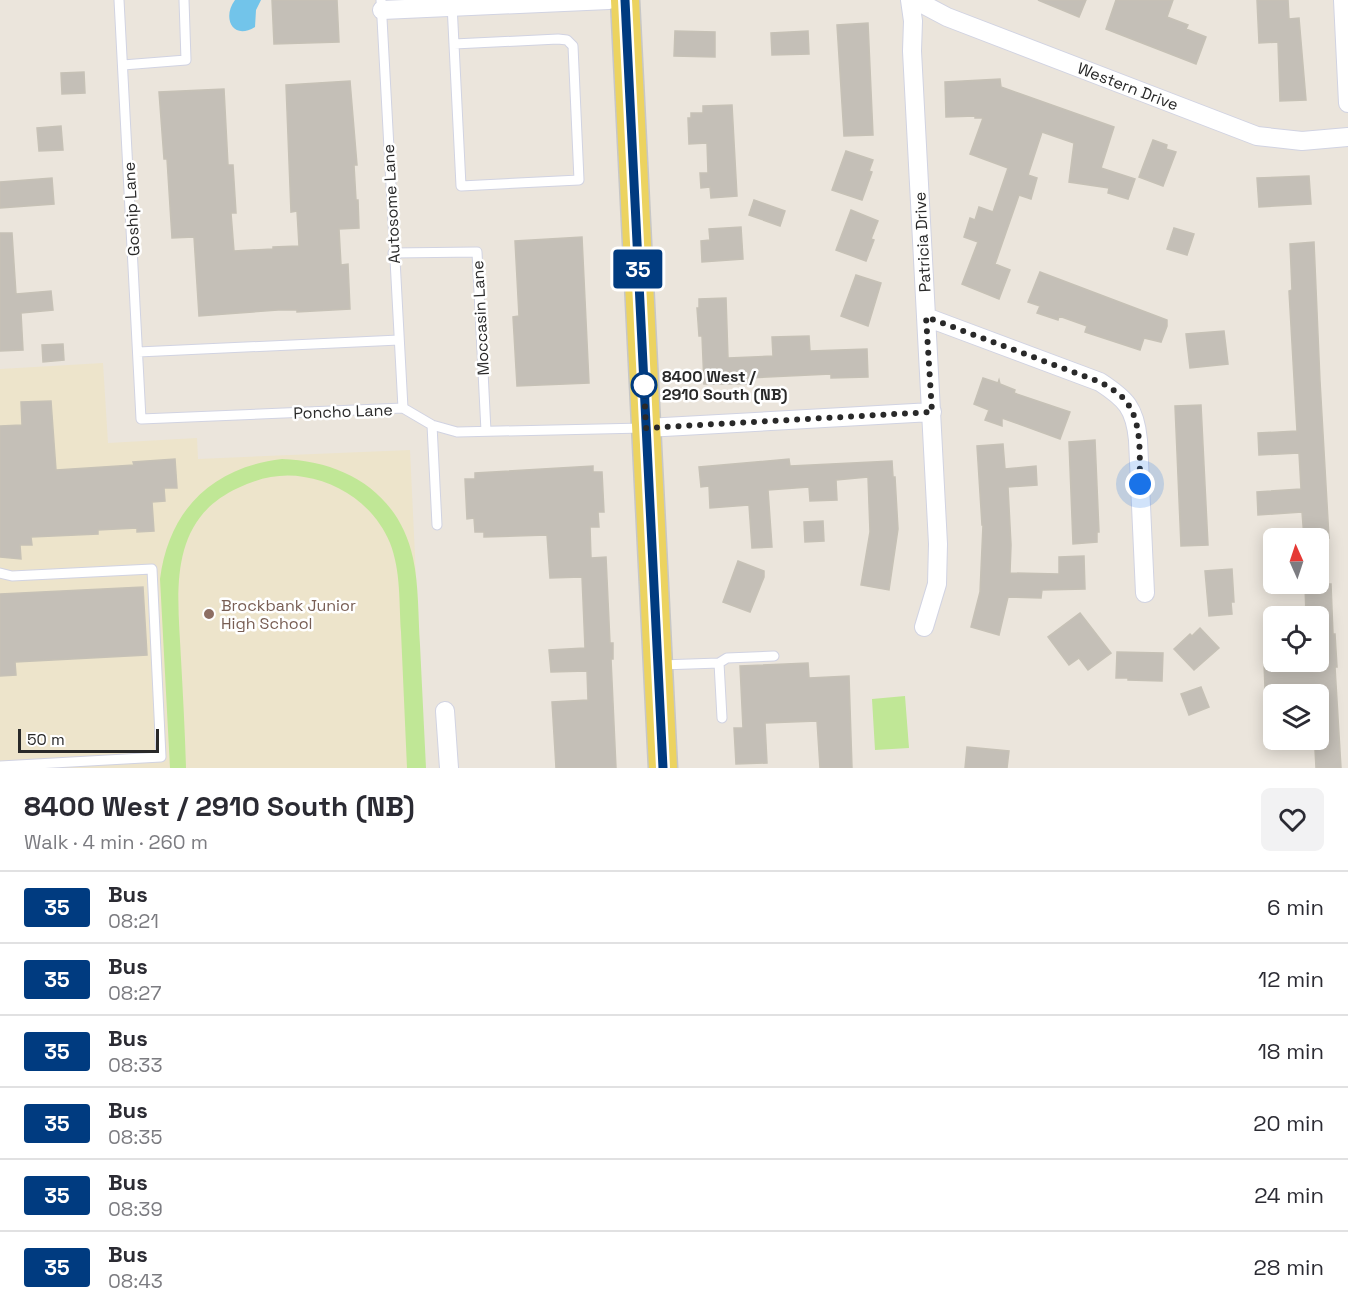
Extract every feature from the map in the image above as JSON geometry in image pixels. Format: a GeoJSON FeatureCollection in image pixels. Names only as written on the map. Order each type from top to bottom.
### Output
{"type":"FeatureCollection","features":[{"type":"Feature","properties":{"kind":"main road"},"geometry":{"type":"LineString","coordinates":[[625,0],[663,768]]}},
{"type":"Feature","properties":{"kind":"street"},"geometry":{"type":"LineString","coordinates":[[382,5],[609,0]]}},
{"type":"Feature","properties":{"kind":"street","name":"Patricia Drive"},"geometry":{"type":"LineString","coordinates":[[910,0],[913,21],[912,51],[932,412],[938,569],[933,600],[924,627]]}},
{"type":"Feature","properties":{"kind":"street","name":"Western Drive"},"geometry":{"type":"LineString","coordinates":[[915,0],[947,17],[1257,136],[1302,141],[1348,137]]}},
{"type":"Feature","properties":{"kind":"street"},"geometry":{"type":"LineString","coordinates":[[1343,0],[1348,103]]}},
{"type":"Feature","properties":{"kind":"street"},"geometry":{"type":"LineString","coordinates":[[926,317],[1100,382],[1120,395],[1128,404],[1137,423],[1145,593]]}},
{"type":"Feature","properties":{"kind":"street"},"geometry":{"type":"LineString","coordinates":[[646,428],[932,412]]}},
{"type":"Feature","properties":{"kind":"street"},"geometry":{"type":"LineString","coordinates":[[446,711],[449,768]]}},
{"type":"Feature","properties":{"kind":"lane","name":"Goship Lane"},"geometry":{"type":"LineString","coordinates":[[119,0],[141,419]]}},
{"type":"Feature","properties":{"kind":"lane"},"geometry":{"type":"LineString","coordinates":[[123,65],[186,60],[184,0]]}},
{"type":"Feature","properties":{"kind":"lane"},"geometry":{"type":"LineString","coordinates":[[452,4],[461,186],[579,180],[573,46],[567,40],[558,39],[454,44]]}},
{"type":"Feature","properties":{"kind":"lane","name":"Autosome Lane"},"geometry":{"type":"LineString","coordinates":[[382,5],[393,253],[403,408]]}},
{"type":"Feature","properties":{"kind":"lane","name":"Moccasin Lane"},"geometry":{"type":"LineString","coordinates":[[393,253],[477,252],[486,431]]}},
{"type":"Feature","properties":{"kind":"lane"},"geometry":{"type":"LineString","coordinates":[[138,352],[399,340]]}},
{"type":"Feature","properties":{"kind":"lane","name":"Poncho Lane"},"geometry":{"type":"LineString","coordinates":[[141,419],[403,408],[432,425],[457,432],[646,428]]}},
{"type":"Feature","properties":{"kind":"lane"},"geometry":{"type":"LineString","coordinates":[[432,425],[437,525]]}},
{"type":"Feature","properties":{"kind":"lane"},"geometry":{"type":"LineString","coordinates":[[0,573],[12,576],[152,569],[161,757],[0,766]]}},
{"type":"Feature","properties":{"kind":"lane"},"geometry":{"type":"LineString","coordinates":[[658,666],[719,663],[728,658],[774,656]]}},
{"type":"Feature","properties":{"kind":"lane"},"geometry":{"type":"LineString","coordinates":[[719,663],[722,718]]}},
{"type":"Feature","properties":{"kind":"shaded area","name":"Brockbank Junior High School"},"geometry":{"type":"Polygon","coordinates":[[[103,363],[108,443],[197,438],[198,459],[410,450],[425,768],[0,768],[0,369],[103,363]]]}},
{"type":"Feature","properties":{"kind":"green space"},"geometry":{"type":"Polygon","coordinates":[[[282,459],[327,466],[366,485],[395,515],[406,535],[413,558],[417,590],[426,768],[407,768],[399,587],[394,554],[384,530],[366,508],[344,491],[318,480],[287,476],[270,477],[254,482],[238,488],[215,502],[198,520],[188,540],[181,562],[179,585],[186,768],[170,768],[160,579],[165,554],[184,512],[215,482],[235,471],[282,459]]]}},
{"type":"Feature","properties":{"kind":"green space"},"geometry":{"type":"Polygon","coordinates":[[[905,696],[909,748],[875,750],[872,699],[905,696]]]}},
{"type":"Feature","properties":{"kind":"water"},"geometry":{"type":"Polygon","coordinates":[[[235,0],[261,0],[256,10],[255,27],[247,31],[240,31],[232,25],[229,13],[235,0]]]}},
{"type":"Feature","properties":{"kind":"building"},"geometry":{"type":"Polygon","coordinates":[[[272,0],[337,0],[339,42],[274,44],[272,0]]]}},
{"type":"Feature","properties":{"kind":"building"},"geometry":{"type":"Polygon","coordinates":[[[1038,0],[1086,0],[1079,17],[1038,0]]]}},
{"type":"Feature","properties":{"kind":"building"},"geometry":{"type":"Polygon","coordinates":[[[1116,0],[1173,0],[1167,17],[1188,25],[1186,29],[1206,37],[1196,64],[1106,29],[1116,0]]]}},
{"type":"Feature","properties":{"kind":"building"},"geometry":{"type":"Polygon","coordinates":[[[1257,0],[1288,0],[1289,19],[1299,18],[1306,100],[1280,101],[1278,42],[1259,43],[1257,0]]]}},
{"type":"Feature","properties":{"kind":"building"},"geometry":{"type":"Polygon","coordinates":[[[868,23],[873,135],[844,136],[837,25],[868,23]]]}},
{"type":"Feature","properties":{"kind":"building"},"geometry":{"type":"Polygon","coordinates":[[[675,31],[715,32],[715,57],[674,56],[675,31]]]}},
{"type":"Feature","properties":{"kind":"building"},"geometry":{"type":"Polygon","coordinates":[[[808,31],[809,54],[772,55],[771,33],[808,31]]]}},
{"type":"Feature","properties":{"kind":"building"},"geometry":{"type":"Polygon","coordinates":[[[84,72],[85,93],[62,94],[61,73],[84,72]]]}},
{"type":"Feature","properties":{"kind":"building"},"geometry":{"type":"Polygon","coordinates":[[[1000,79],[1001,87],[1114,127],[1101,168],[1135,179],[1128,199],[1108,193],[1109,188],[1069,182],[1074,143],[1042,132],[1028,175],[1037,178],[1031,199],[1019,195],[995,264],[1010,270],[999,299],[962,284],[978,242],[964,237],[970,218],[975,220],[979,207],[993,212],[1008,168],[970,154],[983,118],[946,117],[945,82],[1000,79]]]}},
{"type":"Feature","properties":{"kind":"building"},"geometry":{"type":"Polygon","coordinates":[[[350,81],[357,165],[354,165],[359,228],[339,229],[341,265],[348,264],[350,309],[297,312],[297,310],[278,310],[199,316],[194,237],[172,238],[167,159],[164,159],[159,92],[224,89],[228,165],[233,165],[236,213],[231,213],[234,251],[273,249],[273,247],[299,246],[297,211],[291,212],[286,85],[350,81]]]}},
{"type":"Feature","properties":{"kind":"building"},"geometry":{"type":"Polygon","coordinates":[[[732,105],[737,196],[711,198],[710,187],[701,188],[700,173],[708,173],[707,143],[689,144],[688,118],[691,118],[691,113],[703,113],[703,106],[732,105]]]}},
{"type":"Feature","properties":{"kind":"building"},"geometry":{"type":"Polygon","coordinates":[[[61,126],[63,150],[39,151],[37,128],[61,126]]]}},
{"type":"Feature","properties":{"kind":"building"},"geometry":{"type":"Polygon","coordinates":[[[1153,140],[1167,145],[1166,149],[1176,152],[1163,186],[1139,177],[1153,140]]]}},
{"type":"Feature","properties":{"kind":"building"},"geometry":{"type":"Polygon","coordinates":[[[846,151],[873,160],[869,171],[872,172],[862,200],[832,190],[846,151]]]}},
{"type":"Feature","properties":{"kind":"building"},"geometry":{"type":"Polygon","coordinates":[[[1309,176],[1311,204],[1259,207],[1257,178],[1309,176]]]}},
{"type":"Feature","properties":{"kind":"building"},"geometry":{"type":"Polygon","coordinates":[[[52,178],[54,204],[0,208],[0,182],[52,178]]]}},
{"type":"Feature","properties":{"kind":"building"},"geometry":{"type":"Polygon","coordinates":[[[754,200],[785,211],[780,226],[749,215],[754,200]]]}},
{"type":"Feature","properties":{"kind":"building"},"geometry":{"type":"Polygon","coordinates":[[[851,210],[878,221],[866,261],[836,250],[851,210]]]}},
{"type":"Feature","properties":{"kind":"building"},"geometry":{"type":"Polygon","coordinates":[[[741,227],[743,259],[702,262],[701,241],[710,240],[709,229],[741,227]]]}},
{"type":"Feature","properties":{"kind":"building"},"geometry":{"type":"Polygon","coordinates":[[[1174,228],[1194,234],[1187,255],[1167,249],[1174,228]]]}},
{"type":"Feature","properties":{"kind":"building"},"geometry":{"type":"Polygon","coordinates":[[[0,233],[12,233],[16,294],[51,291],[53,310],[21,313],[23,350],[0,351],[0,233]]]}},
{"type":"Feature","properties":{"kind":"building"},"geometry":{"type":"Polygon","coordinates":[[[582,237],[589,383],[517,386],[513,317],[519,316],[515,241],[582,237]]]}},
{"type":"Feature","properties":{"kind":"building"},"geometry":{"type":"Polygon","coordinates":[[[1314,242],[1328,528],[1303,528],[1302,512],[1258,515],[1257,492],[1301,489],[1299,453],[1259,455],[1258,433],[1297,431],[1289,291],[1292,290],[1290,244],[1314,242]]]}},
{"type":"Feature","properties":{"kind":"building"},"geometry":{"type":"Polygon","coordinates":[[[1040,272],[1167,320],[1161,342],[1144,338],[1140,350],[1085,332],[1087,326],[1059,316],[1058,320],[1037,313],[1040,306],[1028,302],[1040,272]]]}},
{"type":"Feature","properties":{"kind":"building"},"geometry":{"type":"Polygon","coordinates":[[[856,275],[881,283],[868,326],[841,316],[856,275]]]}},
{"type":"Feature","properties":{"kind":"building"},"geometry":{"type":"Polygon","coordinates":[[[726,298],[728,358],[773,356],[772,337],[809,336],[810,351],[867,349],[868,377],[831,378],[831,374],[747,378],[747,384],[704,384],[702,336],[699,336],[697,308],[699,308],[699,299],[726,298]]]}},
{"type":"Feature","properties":{"kind":"building"},"geometry":{"type":"Polygon","coordinates":[[[1224,331],[1228,364],[1190,368],[1186,334],[1224,331]]]}},
{"type":"Feature","properties":{"kind":"building"},"geometry":{"type":"Polygon","coordinates":[[[63,344],[64,360],[43,362],[42,345],[63,344]]]}},
{"type":"Feature","properties":{"kind":"building"},"geometry":{"type":"Polygon","coordinates":[[[983,378],[998,383],[999,380],[1000,384],[1015,390],[1014,393],[1070,412],[1060,439],[1002,418],[1002,426],[985,420],[989,410],[974,404],[983,378]]]}},
{"type":"Feature","properties":{"kind":"building"},"geometry":{"type":"Polygon","coordinates":[[[51,401],[56,470],[134,465],[133,462],[175,459],[177,488],[164,488],[165,501],[152,502],[154,531],[137,532],[137,528],[98,530],[98,534],[31,537],[32,545],[20,545],[21,559],[0,557],[0,426],[22,425],[21,402],[51,401]]]}},
{"type":"Feature","properties":{"kind":"building"},"geometry":{"type":"Polygon","coordinates":[[[1201,405],[1208,545],[1181,546],[1175,406],[1201,405]]]}},
{"type":"Feature","properties":{"kind":"building"},"geometry":{"type":"Polygon","coordinates":[[[1095,440],[1099,532],[1097,532],[1097,542],[1073,544],[1069,442],[1095,440]]]}},
{"type":"Feature","properties":{"kind":"building"},"geometry":{"type":"Polygon","coordinates":[[[1003,444],[1005,469],[1036,466],[1037,485],[1008,487],[1010,573],[1059,574],[1059,557],[1084,556],[1085,589],[1042,590],[1041,598],[1008,597],[999,635],[971,627],[980,592],[983,525],[977,446],[1003,444]]]}},
{"type":"Feature","properties":{"kind":"building"},"geometry":{"type":"Polygon","coordinates":[[[789,459],[790,466],[892,461],[898,529],[889,590],[861,585],[870,532],[868,477],[836,480],[837,500],[810,501],[809,487],[768,490],[772,547],[752,548],[749,505],[710,508],[709,486],[701,487],[699,467],[789,459]]]}},
{"type":"Feature","properties":{"kind":"building"},"geometry":{"type":"Polygon","coordinates":[[[593,466],[593,472],[602,472],[604,512],[598,512],[599,527],[590,527],[591,558],[606,557],[610,643],[613,643],[613,659],[611,659],[616,768],[556,768],[552,702],[588,700],[587,671],[551,672],[549,650],[585,648],[582,577],[550,578],[547,535],[484,537],[484,532],[475,532],[474,518],[467,519],[465,479],[475,479],[475,473],[593,466]]]}},
{"type":"Feature","properties":{"kind":"building"},"geometry":{"type":"Polygon","coordinates":[[[823,521],[824,541],[805,542],[804,522],[823,521]]]}},
{"type":"Feature","properties":{"kind":"building"},"geometry":{"type":"Polygon","coordinates":[[[738,561],[764,571],[764,577],[750,612],[723,602],[738,561]]]}},
{"type":"Feature","properties":{"kind":"building"},"geometry":{"type":"Polygon","coordinates":[[[1232,569],[1234,602],[1231,602],[1232,614],[1209,616],[1205,571],[1232,569]]]}},
{"type":"Feature","properties":{"kind":"building"},"geometry":{"type":"Polygon","coordinates":[[[1329,584],[1331,584],[1341,768],[1316,768],[1315,750],[1329,750],[1329,684],[1265,684],[1264,672],[1329,672],[1329,606],[1306,606],[1305,594],[1329,594],[1329,584]]]}},
{"type":"Feature","properties":{"kind":"building"},"geometry":{"type":"Polygon","coordinates":[[[143,587],[147,655],[15,662],[16,675],[0,676],[0,594],[143,587]]]}},
{"type":"Feature","properties":{"kind":"building"},"geometry":{"type":"Polygon","coordinates":[[[1080,613],[1111,653],[1088,670],[1079,658],[1069,665],[1048,637],[1080,613]]]}},
{"type":"Feature","properties":{"kind":"building"},"geometry":{"type":"Polygon","coordinates":[[[1200,628],[1219,648],[1194,670],[1174,649],[1200,628]]]}},
{"type":"Feature","properties":{"kind":"building"},"geometry":{"type":"Polygon","coordinates":[[[1117,652],[1163,653],[1162,681],[1116,678],[1117,652]]]}},
{"type":"Feature","properties":{"kind":"building"},"geometry":{"type":"Polygon","coordinates":[[[808,663],[809,678],[849,676],[852,768],[820,768],[817,721],[765,723],[767,763],[736,764],[734,728],[743,728],[740,666],[808,663]]]}},
{"type":"Feature","properties":{"kind":"building"},"geometry":{"type":"Polygon","coordinates":[[[1201,687],[1209,707],[1189,715],[1181,694],[1201,687]]]}},
{"type":"Feature","properties":{"kind":"building"},"geometry":{"type":"Polygon","coordinates":[[[967,747],[1009,751],[1007,768],[965,768],[967,747]]]}},
{"type":"Feature","properties":{"kind":"bus line","name":"35"},"geometry":{"type":"LineString","coordinates":[[625,0],[663,768]]}},
{"type":"Feature","properties":{"kind":"place","name":"8400 West / 2910 South (NB)"},"geometry":{"type":"Point","coordinates":[644,385]}},
{"type":"Feature","properties":{"kind":"place","name":"Brockbank Junior High School"},"geometry":{"type":"Point","coordinates":[209,614]}},
{"type":"Feature","properties":{"kind":"route"},"geometry":{"type":"LineString","coordinates":[[644,385],[646,428],[932,412],[926,317],[1100,382],[1120,395],[1128,404],[1137,423],[1140,484]]}}]}
